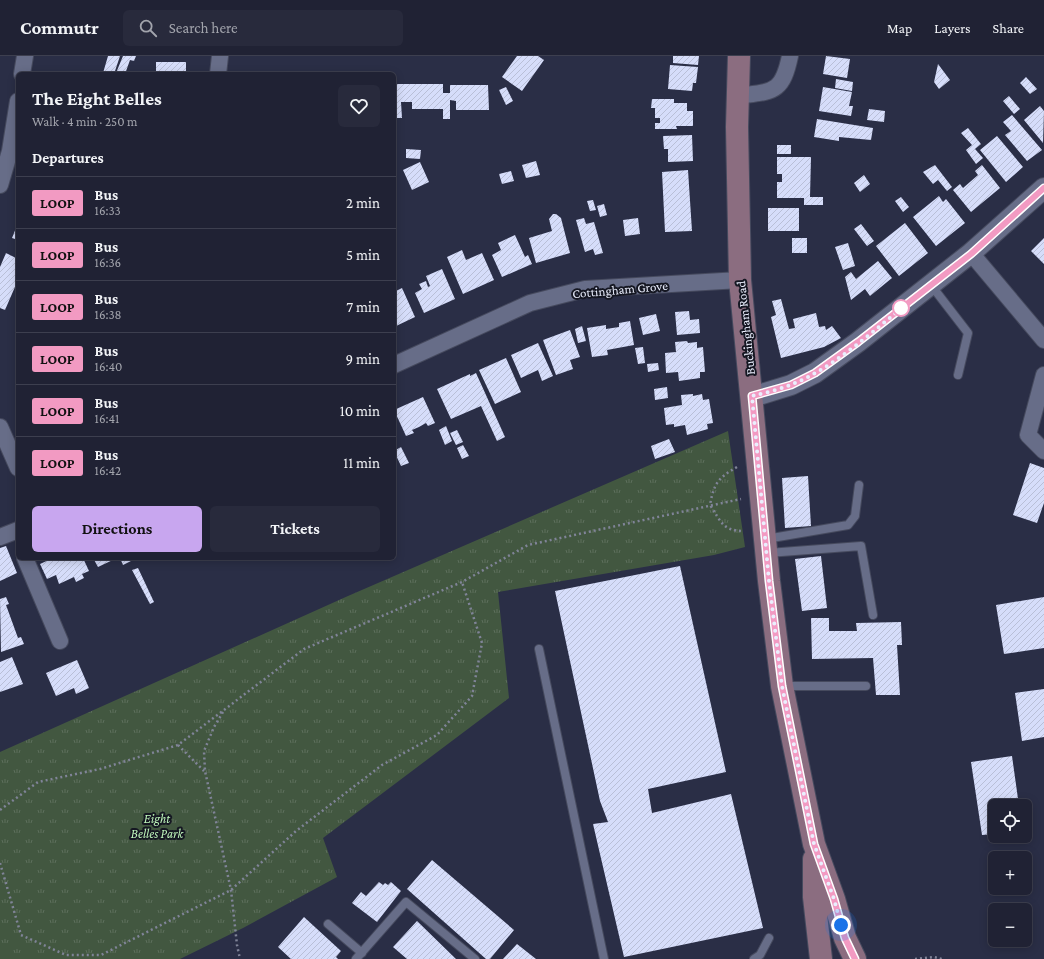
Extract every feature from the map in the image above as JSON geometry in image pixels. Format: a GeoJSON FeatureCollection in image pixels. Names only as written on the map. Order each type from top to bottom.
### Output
{"type":"FeatureCollection","features":[{"type":"Feature","properties":{"kind":"main road","name":"Buckingham Road"},"geometry":{"type":"LineString","coordinates":[[739,56],[736,128],[740,280],[752,396],[759,541],[782,686],[814,844],[834,899],[845,938],[855,959]]}},
{"type":"Feature","properties":{"kind":"main road","name":"Buckingham Road"},"geometry":{"type":"LineString","coordinates":[[814,844],[814,897],[821,959]]}},
{"type":"Feature","properties":{"kind":"street"},"geometry":{"type":"LineString","coordinates":[[22,72],[25,56]]}},
{"type":"Feature","properties":{"kind":"street"},"geometry":{"type":"LineString","coordinates":[[218,72],[220,56]]}},
{"type":"Feature","properties":{"kind":"street"},"geometry":{"type":"LineString","coordinates":[[738,96],[769,92],[784,79],[790,56]]}},
{"type":"Feature","properties":{"kind":"street"},"geometry":{"type":"LineString","coordinates":[[0,185],[10,151],[16,114]]}},
{"type":"Feature","properties":{"kind":"street"},"geometry":{"type":"LineString","coordinates":[[752,396],[791,385],[815,373],[858,342],[971,254],[1044,188]]}},
{"type":"Feature","properties":{"kind":"street"},"geometry":{"type":"LineString","coordinates":[[971,254],[1044,340]]}},
{"type":"Feature","properties":{"kind":"street","name":"Cottingham Grove"},"geometry":{"type":"LineString","coordinates":[[396,363],[537,301],[585,290],[740,280]]}},
{"type":"Feature","properties":{"kind":"street"},"geometry":{"type":"LineString","coordinates":[[1044,375],[1028,435],[1044,451]]}},
{"type":"Feature","properties":{"kind":"street"},"geometry":{"type":"LineString","coordinates":[[0,427],[16,463]]}},
{"type":"Feature","properties":{"kind":"street"},"geometry":{"type":"LineString","coordinates":[[26,560],[60,641]]}},
{"type":"Feature","properties":{"kind":"lane"},"geometry":{"type":"LineString","coordinates":[[931,284],[968,333],[958,376]]}},
{"type":"Feature","properties":{"kind":"lane"},"geometry":{"type":"LineString","coordinates":[[759,541],[848,524],[855,516],[859,485]]}},
{"type":"Feature","properties":{"kind":"lane"},"geometry":{"type":"LineString","coordinates":[[759,541],[862,546],[873,615]]}},
{"type":"Feature","properties":{"kind":"lane"},"geometry":{"type":"LineString","coordinates":[[539,649],[604,959]]}},
{"type":"Feature","properties":{"kind":"lane"},"geometry":{"type":"LineString","coordinates":[[782,686],[866,686]]}},
{"type":"Feature","properties":{"kind":"lane"},"geometry":{"type":"LineString","coordinates":[[328,924],[359,956],[406,902],[475,959]]}},
{"type":"Feature","properties":{"kind":"lane"},"geometry":{"type":"LineString","coordinates":[[754,959],[760,955],[769,938]]}},
{"type":"Feature","properties":{"kind":"path"},"geometry":{"type":"LineString","coordinates":[[740,466],[723,475],[713,487],[710,505],[725,527],[759,541]]}},
{"type":"Feature","properties":{"kind":"path"},"geometry":{"type":"LineString","coordinates":[[0,810],[38,782],[100,769],[178,745],[304,649],[462,582],[528,545],[743,498]]}},
{"type":"Feature","properties":{"kind":"path"},"geometry":{"type":"LineString","coordinates":[[0,863],[21,935],[66,955],[101,955],[231,890],[296,831],[382,765],[437,735],[472,696],[482,643],[462,582]]}},
{"type":"Feature","properties":{"kind":"path"},"geometry":{"type":"LineString","coordinates":[[224,710],[214,727],[204,751],[205,771],[231,890],[240,959]]}},
{"type":"Feature","properties":{"kind":"path"},"geometry":{"type":"LineString","coordinates":[[178,745],[205,771]]}},
{"type":"Feature","properties":{"kind":"path"},"geometry":{"type":"LineString","coordinates":[[915,959],[934,957],[942,959]]}},
{"type":"Feature","properties":{"kind":"green space","name":"Eight Belles Park"},"geometry":{"type":"Polygon","coordinates":[[[728,431],[745,547],[714,555],[498,592],[509,698],[323,838],[337,877],[243,928],[180,959],[0,959],[0,752],[348,596],[728,431]]]}},
{"type":"Feature","properties":{"kind":"building"},"geometry":{"type":"Polygon","coordinates":[[[108,56],[120,56],[115,72],[103,72],[108,56]]]}},
{"type":"Feature","properties":{"kind":"building"},"geometry":{"type":"Polygon","coordinates":[[[123,56],[136,56],[134,61],[130,60],[126,72],[116,72],[123,56]]]}},
{"type":"Feature","properties":{"kind":"building"},"geometry":{"type":"Polygon","coordinates":[[[517,56],[538,56],[544,60],[522,91],[502,77],[517,56]]]}},
{"type":"Feature","properties":{"kind":"building"},"geometry":{"type":"Polygon","coordinates":[[[673,56],[699,56],[698,65],[673,63],[673,56]]]}},
{"type":"Feature","properties":{"kind":"building"},"geometry":{"type":"Polygon","coordinates":[[[826,56],[850,59],[847,78],[823,74],[826,56]]]}},
{"type":"Feature","properties":{"kind":"building"},"geometry":{"type":"Polygon","coordinates":[[[156,62],[186,62],[186,72],[156,72],[156,62]]]}},
{"type":"Feature","properties":{"kind":"building"},"geometry":{"type":"Polygon","coordinates":[[[938,64],[950,80],[939,89],[934,82],[938,64]]]}},
{"type":"Feature","properties":{"kind":"building"},"geometry":{"type":"Polygon","coordinates":[[[670,65],[698,67],[696,83],[693,83],[692,91],[668,89],[670,65]]]}},
{"type":"Feature","properties":{"kind":"building"},"geometry":{"type":"Polygon","coordinates":[[[1026,77],[1037,89],[1030,94],[1020,83],[1026,77]]]}},
{"type":"Feature","properties":{"kind":"building"},"geometry":{"type":"Polygon","coordinates":[[[836,79],[853,82],[852,91],[835,88],[836,79]]]}},
{"type":"Feature","properties":{"kind":"building"},"geometry":{"type":"Polygon","coordinates":[[[396,84],[443,84],[443,93],[450,93],[450,85],[488,85],[489,110],[456,110],[456,101],[450,100],[450,119],[443,119],[443,109],[412,109],[412,102],[401,102],[402,118],[396,118],[396,84]]]}},
{"type":"Feature","properties":{"kind":"building"},"geometry":{"type":"Polygon","coordinates":[[[506,87],[513,101],[506,105],[499,90],[506,87]]]}},
{"type":"Feature","properties":{"kind":"building"},"geometry":{"type":"Polygon","coordinates":[[[823,87],[852,92],[849,106],[853,106],[851,116],[819,111],[823,87]]]}},
{"type":"Feature","properties":{"kind":"building"},"geometry":{"type":"Polygon","coordinates":[[[1009,96],[1020,109],[1014,114],[1003,101],[1009,96]]]}},
{"type":"Feature","properties":{"kind":"building"},"geometry":{"type":"Polygon","coordinates":[[[652,99],[674,99],[674,103],[687,103],[687,111],[693,111],[693,126],[676,126],[677,129],[655,129],[655,123],[660,123],[660,118],[655,118],[655,108],[651,108],[652,99]]]}},
{"type":"Feature","properties":{"kind":"building"},"geometry":{"type":"Polygon","coordinates":[[[1040,106],[1044,111],[1043,143],[1024,120],[1040,106]]]}},
{"type":"Feature","properties":{"kind":"building"},"geometry":{"type":"Polygon","coordinates":[[[869,109],[885,111],[884,122],[867,120],[869,109]]]}},
{"type":"Feature","properties":{"kind":"building"},"geometry":{"type":"Polygon","coordinates":[[[1012,115],[1042,150],[1027,161],[1005,135],[1011,131],[1003,122],[1012,115]]]}},
{"type":"Feature","properties":{"kind":"building"},"geometry":{"type":"Polygon","coordinates":[[[817,119],[873,128],[871,140],[839,137],[839,141],[814,137],[817,119]]]}},
{"type":"Feature","properties":{"kind":"building"},"geometry":{"type":"Polygon","coordinates":[[[968,128],[981,144],[975,149],[983,158],[976,164],[966,150],[972,145],[961,133],[968,128]]]}},
{"type":"Feature","properties":{"kind":"building"},"geometry":{"type":"Polygon","coordinates":[[[692,135],[693,161],[668,162],[668,149],[664,149],[663,136],[692,135]]]}},
{"type":"Feature","properties":{"kind":"building"},"geometry":{"type":"Polygon","coordinates":[[[997,136],[1023,167],[1006,182],[980,150],[997,136]]]}},
{"type":"Feature","properties":{"kind":"building"},"geometry":{"type":"Polygon","coordinates":[[[777,145],[791,145],[791,154],[777,154],[777,145]]]}},
{"type":"Feature","properties":{"kind":"building"},"geometry":{"type":"Polygon","coordinates":[[[406,149],[421,150],[420,159],[406,158],[406,149]]]}},
{"type":"Feature","properties":{"kind":"building"},"geometry":{"type":"Polygon","coordinates":[[[777,157],[811,157],[810,197],[823,197],[823,205],[804,205],[804,198],[777,198],[777,182],[782,182],[782,174],[777,174],[777,157]]]}},
{"type":"Feature","properties":{"kind":"building"},"geometry":{"type":"Polygon","coordinates":[[[536,161],[540,175],[526,178],[522,165],[536,161]]]}},
{"type":"Feature","properties":{"kind":"building"},"geometry":{"type":"Polygon","coordinates":[[[420,162],[429,182],[412,190],[403,170],[420,162]]]}},
{"type":"Feature","properties":{"kind":"building"},"geometry":{"type":"Polygon","coordinates":[[[935,165],[952,187],[947,191],[938,180],[933,184],[923,172],[935,165]]]}},
{"type":"Feature","properties":{"kind":"building"},"geometry":{"type":"Polygon","coordinates":[[[982,165],[1000,188],[971,212],[953,190],[960,184],[963,188],[978,175],[975,171],[982,165]]]}},
{"type":"Feature","properties":{"kind":"building"},"geometry":{"type":"Polygon","coordinates":[[[688,170],[692,231],[665,232],[662,172],[688,170]]]}},
{"type":"Feature","properties":{"kind":"building"},"geometry":{"type":"Polygon","coordinates":[[[511,171],[514,181],[502,184],[499,174],[511,171]]]}},
{"type":"Feature","properties":{"kind":"building"},"geometry":{"type":"Polygon","coordinates":[[[864,175],[870,184],[860,192],[854,183],[864,175]]]}},
{"type":"Feature","properties":{"kind":"building"},"geometry":{"type":"Polygon","coordinates":[[[939,196],[943,202],[946,199],[965,223],[936,246],[913,217],[939,196]]]}},
{"type":"Feature","properties":{"kind":"building"},"geometry":{"type":"Polygon","coordinates":[[[901,197],[909,207],[903,212],[895,201],[901,197]]]}},
{"type":"Feature","properties":{"kind":"building"},"geometry":{"type":"Polygon","coordinates":[[[593,200],[596,210],[590,211],[587,201],[593,200]]]}},
{"type":"Feature","properties":{"kind":"building"},"geometry":{"type":"Polygon","coordinates":[[[604,204],[607,215],[600,217],[597,206],[604,204]]]}},
{"type":"Feature","properties":{"kind":"building"},"geometry":{"type":"Polygon","coordinates":[[[768,208],[799,208],[799,231],[768,231],[768,208]]]}},
{"type":"Feature","properties":{"kind":"building"},"geometry":{"type":"Polygon","coordinates":[[[553,214],[556,214],[561,218],[570,253],[536,263],[529,238],[552,231],[549,219],[553,214]]]}},
{"type":"Feature","properties":{"kind":"building"},"geometry":{"type":"Polygon","coordinates":[[[584,218],[586,224],[594,222],[603,253],[595,255],[593,249],[585,252],[576,220],[584,218]]]}},
{"type":"Feature","properties":{"kind":"building"},"geometry":{"type":"Polygon","coordinates":[[[638,218],[640,234],[625,236],[623,220],[638,218]]]}},
{"type":"Feature","properties":{"kind":"building"},"geometry":{"type":"Polygon","coordinates":[[[905,223],[928,253],[899,276],[876,246],[905,223]]]}},
{"type":"Feature","properties":{"kind":"building"},"geometry":{"type":"Polygon","coordinates":[[[861,224],[874,241],[867,246],[854,229],[861,224]]]}},
{"type":"Feature","properties":{"kind":"building"},"geometry":{"type":"Polygon","coordinates":[[[16,228],[16,239],[12,238],[16,228]]]}},
{"type":"Feature","properties":{"kind":"building"},"geometry":{"type":"Polygon","coordinates":[[[515,235],[525,257],[528,255],[532,264],[502,277],[492,255],[501,250],[498,243],[515,235]]]}},
{"type":"Feature","properties":{"kind":"building"},"geometry":{"type":"Polygon","coordinates":[[[792,238],[807,238],[807,253],[792,253],[792,238]]]}},
{"type":"Feature","properties":{"kind":"building"},"geometry":{"type":"Polygon","coordinates":[[[1044,238],[1044,264],[1031,251],[1044,238]]]}},
{"type":"Feature","properties":{"kind":"building"},"geometry":{"type":"Polygon","coordinates":[[[848,243],[855,266],[843,270],[835,247],[848,243]]]}},
{"type":"Feature","properties":{"kind":"building"},"geometry":{"type":"Polygon","coordinates":[[[462,250],[466,260],[482,253],[494,280],[463,294],[447,257],[462,250]]]}},
{"type":"Feature","properties":{"kind":"building"},"geometry":{"type":"Polygon","coordinates":[[[6,253],[16,258],[16,285],[5,310],[0,308],[0,267],[6,253]]]}},
{"type":"Feature","properties":{"kind":"building"},"geometry":{"type":"Polygon","coordinates":[[[878,261],[892,278],[870,296],[865,289],[851,300],[845,277],[851,272],[856,279],[878,261]]]}},
{"type":"Feature","properties":{"kind":"building"},"geometry":{"type":"Polygon","coordinates":[[[442,269],[455,299],[424,313],[415,293],[422,289],[419,284],[426,281],[428,287],[430,286],[426,276],[442,269]]]}},
{"type":"Feature","properties":{"kind":"building"},"geometry":{"type":"Polygon","coordinates":[[[402,288],[415,317],[396,326],[396,291],[402,288]]]}},
{"type":"Feature","properties":{"kind":"building"},"geometry":{"type":"Polygon","coordinates":[[[781,299],[789,329],[795,328],[793,319],[816,313],[819,327],[825,326],[826,330],[832,326],[841,338],[824,347],[781,358],[771,317],[776,315],[772,301],[781,299]]]}},
{"type":"Feature","properties":{"kind":"building"},"geometry":{"type":"Polygon","coordinates":[[[689,311],[690,320],[699,319],[700,333],[677,335],[675,312],[689,311]]]}},
{"type":"Feature","properties":{"kind":"building"},"geometry":{"type":"Polygon","coordinates":[[[656,314],[660,331],[643,335],[639,318],[656,314]]]}},
{"type":"Feature","properties":{"kind":"building"},"geometry":{"type":"Polygon","coordinates":[[[630,321],[634,345],[607,350],[608,355],[592,357],[587,328],[606,325],[606,329],[619,327],[619,323],[630,321]]]}},
{"type":"Feature","properties":{"kind":"building"},"geometry":{"type":"Polygon","coordinates":[[[582,326],[586,341],[578,343],[575,329],[582,326]]]}},
{"type":"Feature","properties":{"kind":"building"},"geometry":{"type":"Polygon","coordinates":[[[570,330],[580,357],[570,360],[573,369],[556,375],[543,340],[570,330]]]}},
{"type":"Feature","properties":{"kind":"building"},"geometry":{"type":"Polygon","coordinates":[[[687,341],[688,343],[697,342],[697,348],[703,347],[705,372],[700,372],[700,378],[679,381],[678,372],[666,373],[665,353],[676,352],[675,342],[687,341]]]}},
{"type":"Feature","properties":{"kind":"building"},"geometry":{"type":"Polygon","coordinates":[[[538,343],[553,376],[542,381],[538,370],[521,378],[511,355],[538,343]]]}},
{"type":"Feature","properties":{"kind":"building"},"geometry":{"type":"Polygon","coordinates":[[[643,347],[645,363],[638,364],[635,348],[643,347]]]}},
{"type":"Feature","properties":{"kind":"building"},"geometry":{"type":"Polygon","coordinates":[[[506,358],[521,392],[495,404],[479,370],[506,358]]]}},
{"type":"Feature","properties":{"kind":"building"},"geometry":{"type":"Polygon","coordinates":[[[658,363],[659,370],[648,372],[647,364],[658,363]]]}},
{"type":"Feature","properties":{"kind":"building"},"geometry":{"type":"Polygon","coordinates":[[[476,373],[505,437],[497,441],[481,406],[451,419],[437,389],[470,374],[470,376],[476,373]]]}},
{"type":"Feature","properties":{"kind":"building"},"geometry":{"type":"Polygon","coordinates":[[[667,387],[668,398],[655,400],[654,389],[667,387]]]}},
{"type":"Feature","properties":{"kind":"building"},"geometry":{"type":"Polygon","coordinates":[[[693,394],[693,396],[702,394],[703,400],[709,399],[713,423],[707,424],[708,429],[687,435],[685,425],[674,427],[674,424],[666,425],[664,408],[682,405],[681,395],[693,394]]]}},
{"type":"Feature","properties":{"kind":"building"},"geometry":{"type":"Polygon","coordinates":[[[423,397],[435,423],[428,426],[426,423],[412,430],[414,433],[406,436],[396,414],[396,409],[423,397]]]}},
{"type":"Feature","properties":{"kind":"building"},"geometry":{"type":"Polygon","coordinates":[[[446,426],[452,441],[445,445],[439,430],[446,426]]]}},
{"type":"Feature","properties":{"kind":"building"},"geometry":{"type":"Polygon","coordinates":[[[457,430],[463,442],[456,445],[450,433],[457,430]]]}},
{"type":"Feature","properties":{"kind":"building"},"geometry":{"type":"Polygon","coordinates":[[[669,439],[675,452],[655,459],[651,446],[669,439]]]}},
{"type":"Feature","properties":{"kind":"building"},"geometry":{"type":"Polygon","coordinates":[[[463,445],[469,456],[462,459],[457,448],[463,445]]]}},
{"type":"Feature","properties":{"kind":"building"},"geometry":{"type":"Polygon","coordinates":[[[401,447],[409,463],[401,466],[396,455],[396,450],[401,447]]]}},
{"type":"Feature","properties":{"kind":"building"},"geometry":{"type":"Polygon","coordinates":[[[1030,463],[1044,468],[1044,503],[1037,523],[1013,515],[1030,463]]]}},
{"type":"Feature","properties":{"kind":"building"},"geometry":{"type":"Polygon","coordinates":[[[808,476],[811,526],[785,528],[782,478],[808,476]]]}},
{"type":"Feature","properties":{"kind":"building"},"geometry":{"type":"Polygon","coordinates":[[[6,546],[17,573],[0,581],[0,548],[6,546]]]}},
{"type":"Feature","properties":{"kind":"building"},"geometry":{"type":"Polygon","coordinates":[[[821,556],[827,608],[802,611],[795,559],[821,556]]]}},
{"type":"Feature","properties":{"kind":"building"},"geometry":{"type":"Polygon","coordinates":[[[49,560],[84,560],[89,571],[82,574],[84,578],[76,582],[74,577],[59,584],[56,575],[47,579],[40,564],[49,560]]]}},
{"type":"Feature","properties":{"kind":"building"},"geometry":{"type":"Polygon","coordinates":[[[94,560],[113,560],[98,567],[94,560]]]}},
{"type":"Feature","properties":{"kind":"building"},"geometry":{"type":"Polygon","coordinates":[[[121,560],[133,560],[123,565],[121,560]]]}},
{"type":"Feature","properties":{"kind":"building"},"geometry":{"type":"Polygon","coordinates":[[[680,566],[726,772],[648,789],[652,813],[731,794],[763,928],[624,957],[593,824],[608,822],[600,801],[555,591],[680,566]]]}},
{"type":"Feature","properties":{"kind":"building"},"geometry":{"type":"Polygon","coordinates":[[[138,568],[154,602],[150,604],[132,570],[138,568]]]}},
{"type":"Feature","properties":{"kind":"building"},"geometry":{"type":"Polygon","coordinates":[[[6,597],[9,604],[6,605],[18,638],[21,637],[24,644],[1,652],[0,599],[6,597]]]}},
{"type":"Feature","properties":{"kind":"building"},"geometry":{"type":"Polygon","coordinates":[[[1044,597],[1044,648],[1004,654],[996,605],[1044,597]]]}},
{"type":"Feature","properties":{"kind":"building"},"geometry":{"type":"Polygon","coordinates":[[[811,618],[829,618],[829,631],[857,631],[856,623],[901,622],[902,645],[897,645],[900,695],[876,695],[873,658],[812,659],[811,618]]]}},
{"type":"Feature","properties":{"kind":"building"},"geometry":{"type":"Polygon","coordinates":[[[12,657],[23,684],[0,692],[0,662],[12,657]]]}},
{"type":"Feature","properties":{"kind":"building"},"geometry":{"type":"Polygon","coordinates":[[[77,660],[89,688],[76,694],[74,688],[56,696],[46,673],[77,660]]]}},
{"type":"Feature","properties":{"kind":"building"},"geometry":{"type":"Polygon","coordinates":[[[1044,689],[1044,737],[1022,741],[1015,693],[1044,689]]]}},
{"type":"Feature","properties":{"kind":"building"},"geometry":{"type":"Polygon","coordinates":[[[1012,756],[1018,799],[988,799],[988,835],[982,835],[971,762],[1012,756]]]}},
{"type":"Feature","properties":{"kind":"building"},"geometry":{"type":"Polygon","coordinates":[[[432,860],[514,930],[490,959],[486,959],[407,889],[432,860]]]}},
{"type":"Feature","properties":{"kind":"building"},"geometry":{"type":"Polygon","coordinates":[[[379,882],[383,885],[385,883],[388,885],[391,882],[401,891],[377,922],[352,903],[361,892],[366,896],[379,882]]]}},
{"type":"Feature","properties":{"kind":"building"},"geometry":{"type":"Polygon","coordinates":[[[304,917],[341,951],[336,957],[338,959],[291,959],[278,947],[304,917]]]}},
{"type":"Feature","properties":{"kind":"building"},"geometry":{"type":"Polygon","coordinates":[[[417,921],[456,959],[407,959],[393,947],[417,921]]]}},
{"type":"Feature","properties":{"kind":"building"},"geometry":{"type":"Polygon","coordinates":[[[517,944],[536,959],[503,959],[517,944]]]}},
{"type":"Feature","properties":{"kind":"bus line","name":"LOOP"},"geometry":{"type":"LineString","coordinates":[[855,959],[845,938],[834,899],[814,844],[782,686],[769,581],[752,396],[791,385],[815,373],[858,342],[971,254],[1044,188]]}},
{"type":"Feature","properties":{"kind":"route"},"geometry":{"type":"LineString","coordinates":[[841,925],[834,899],[814,844],[782,686],[769,581],[752,396],[791,385],[815,373],[907,304],[901,308]]}}]}
